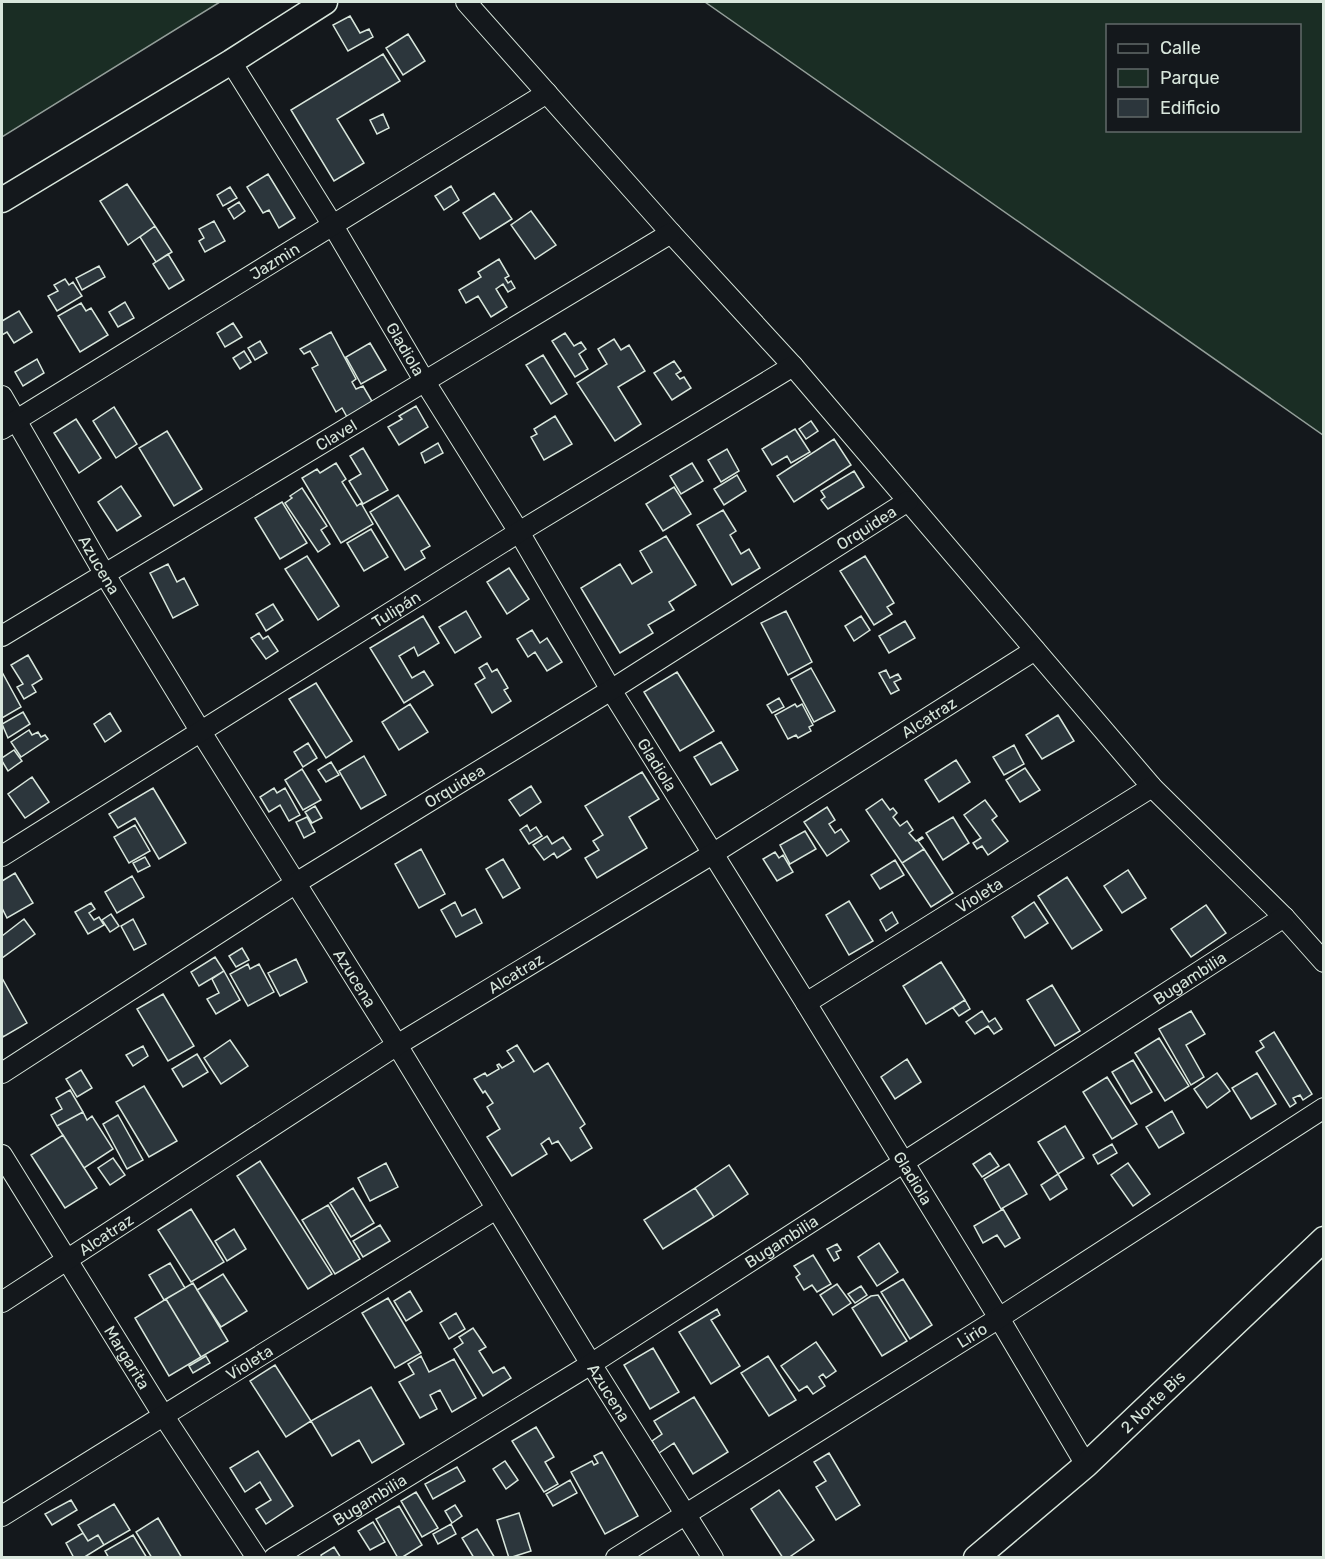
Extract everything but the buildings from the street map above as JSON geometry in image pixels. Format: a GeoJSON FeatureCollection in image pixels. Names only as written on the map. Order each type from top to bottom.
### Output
{"type":"FeatureCollection","features":[{"type":"Feature","properties":{"kind":"street"},"geometry":{"type":"LineString","coordinates":[[2,200],[231,62],[325,2]]}},
{"type":"Feature","properties":{"kind":"street"},"geometry":{"type":"LineString","coordinates":[[466,2],[671,233],[793,366],[1152,788],[1284,917],[1323,962]]}},
{"type":"Feature","properties":{"kind":"street","name":"Gladiola"},"geometry":{"type":"LineString","coordinates":[[231,62],[519,532],[611,690],[806,1003],[1086,1465]]}},
{"type":"Feature","properties":{"kind":"street","name":"Jazmin"},"geometry":{"type":"LineString","coordinates":[[9,424],[547,93]]}},
{"type":"Feature","properties":{"kind":"street","name":"Clavel"},"geometry":{"type":"LineString","coordinates":[[2,636],[671,233]]}},
{"type":"Feature","properties":{"kind":"street","name":"Tulipán"},"geometry":{"type":"LineString","coordinates":[[2,856],[519,532],[793,366]]}},
{"type":"Feature","properties":{"kind":"street","name":"Azucena"},"geometry":{"type":"LineString","coordinates":[[2,396],[9,424],[104,573],[397,1045],[591,1364],[713,1557]]}},
{"type":"Feature","properties":{"kind":"street","name":"Orquidea"},"geometry":{"type":"LineString","coordinates":[[2,1073],[296,883],[611,690],[908,501]]}},
{"type":"Feature","properties":{"kind":"street","name":"Alcatraz"},"geometry":{"type":"LineString","coordinates":[[2,1302],[397,1045],[714,853],[1035,650]]}},
{"type":"Feature","properties":{"kind":"street","name":"Violeta"},"geometry":{"type":"LineString","coordinates":[[806,1003],[1152,788]]}},
{"type":"Feature","properties":{"kind":"street","name":"Bugambilia"},"geometry":{"type":"LineString","coordinates":[[274,1557],[591,1364],[1284,917]]}},
{"type":"Feature","properties":{"kind":"street","name":"Lirio"},"geometry":{"type":"LineString","coordinates":[[616,1557],[999,1318],[1323,1108]]}},
{"type":"Feature","properties":{"kind":"street","name":"Margarita"},"geometry":{"type":"LineString","coordinates":[[2,1155],[163,1415],[257,1557]]}},
{"type":"Feature","properties":{"kind":"street","name":"Violeta"},"geometry":{"type":"LineString","coordinates":[[2,1516],[496,1209]]}},
{"type":"Feature","properties":{"kind":"street","name":"2 Norte Bis"},"geometry":{"type":"LineString","coordinates":[[976,1557],[1086,1465],[1323,1239]]}},
{"type":"Feature","properties":{"kind":"green space"},"geometry":{"type":"Polygon","coordinates":[[[2,2],[220,2],[2,137],[2,2]]]}},
{"type":"Feature","properties":{"kind":"green space"},"geometry":{"type":"Polygon","coordinates":[[[705,2],[1323,2],[1323,435],[705,2]]]}}]}
